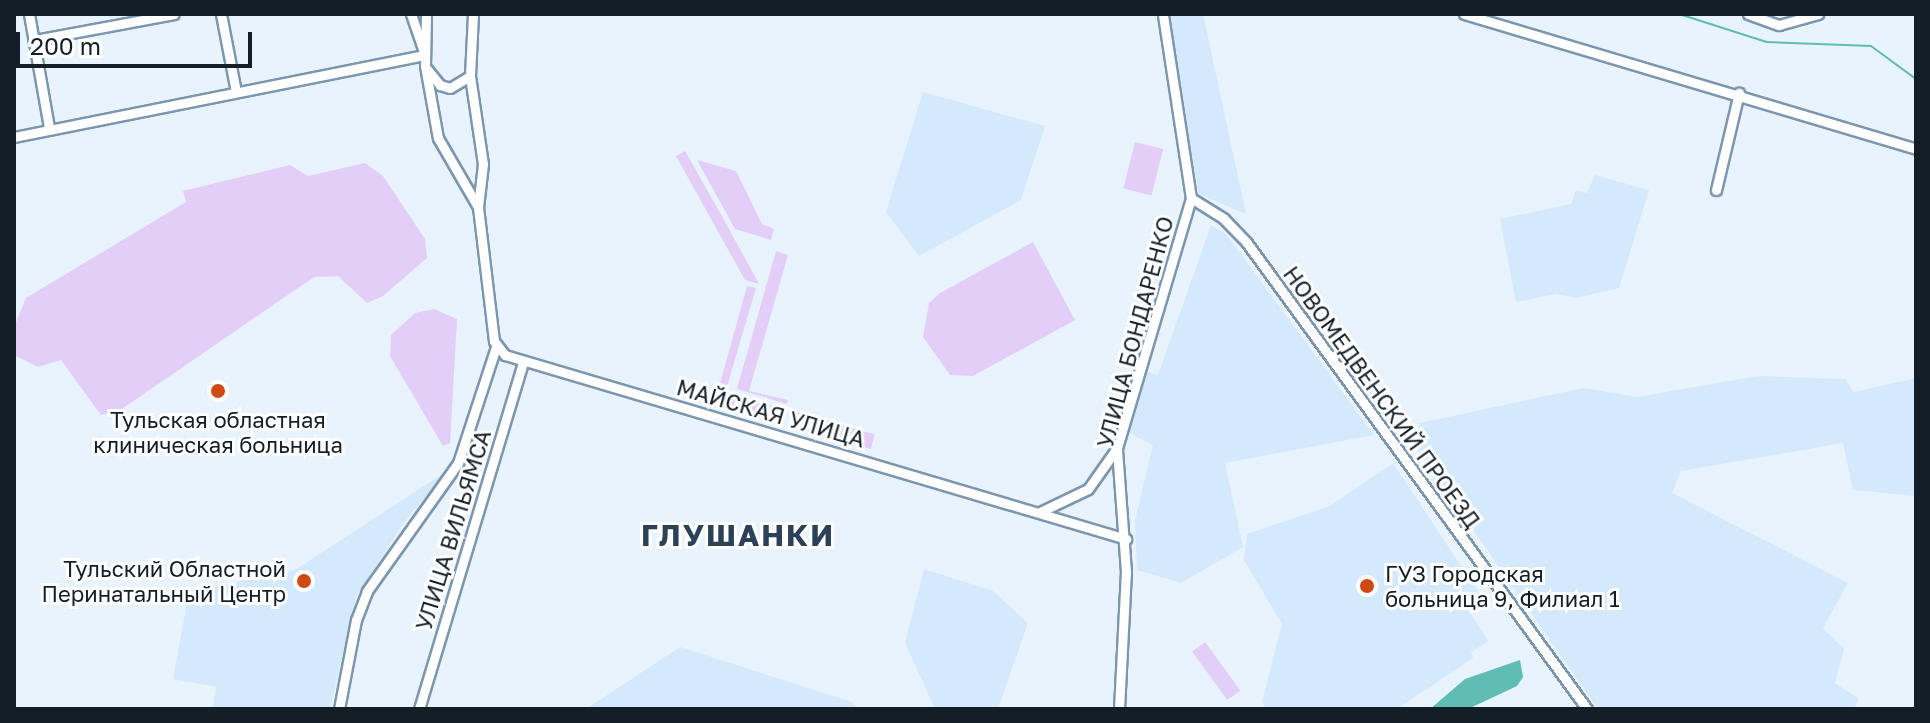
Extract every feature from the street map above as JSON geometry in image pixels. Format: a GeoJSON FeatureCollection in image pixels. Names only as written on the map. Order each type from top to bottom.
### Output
{"type":"FeatureCollection","features":[{"type":"Feature","properties":{"kind":"street"},"geometry":{"type":"LineString","coordinates":[[29,14],[49,128]]}},
{"type":"Feature","properties":{"kind":"street"},"geometry":{"type":"LineString","coordinates":[[34,40],[174,14]]}},
{"type":"Feature","properties":{"kind":"street"},"geometry":{"type":"LineString","coordinates":[[221,14],[236,92]]}},
{"type":"Feature","properties":{"kind":"street"},"geometry":{"type":"LineString","coordinates":[[411,14],[425,61],[438,138],[478,207]]}},
{"type":"Feature","properties":{"kind":"street"},"geometry":{"type":"LineString","coordinates":[[426,14],[425,61],[440,85],[450,88],[470,76]]}},
{"type":"Feature","properties":{"kind":"street"},"geometry":{"type":"LineString","coordinates":[[339,709],[356,620],[367,591],[458,463],[496,347],[478,207],[483,164],[470,76],[473,14]]}},
{"type":"Feature","properties":{"kind":"street","name":"УЛИЦА БОНДАРЕНКО"},"geometry":{"type":"LineString","coordinates":[[1119,709],[1126,539],[1117,448],[1191,198],[1163,14]]}},
{"type":"Feature","properties":{"kind":"street"},"geometry":{"type":"LineString","coordinates":[[1464,14],[1739,93],[1916,149]]}},
{"type":"Feature","properties":{"kind":"street"},"geometry":{"type":"LineString","coordinates":[[1748,14],[1779,25],[1818,14]]}},
{"type":"Feature","properties":{"kind":"street"},"geometry":{"type":"LineString","coordinates":[[16,132],[425,61]]}},
{"type":"Feature","properties":{"kind":"street"},"geometry":{"type":"LineString","coordinates":[[1716,190],[1739,93]]}},
{"type":"Feature","properties":{"kind":"street"},"geometry":{"type":"LineString","coordinates":[[457,175],[479,180]]}},
{"type":"Feature","properties":{"kind":"street","name":"НОВОМЕДВЕНСКИЙ ПРОЕЗД"},"geometry":{"type":"LineString","coordinates":[[1191,198],[1224,219],[1247,243],[1587,709]]}},
{"type":"Feature","properties":{"kind":"street","name":"МАЙСКАЯ УЛИЦА"},"geometry":{"type":"LineString","coordinates":[[496,347],[523,362],[1126,539]]}},
{"type":"Feature","properties":{"kind":"street","name":"УЛИЦА ВИЛЬЯМСА"},"geometry":{"type":"LineString","coordinates":[[419,709],[523,362]]}},
{"type":"Feature","properties":{"kind":"street"},"geometry":{"type":"LineString","coordinates":[[1037,513],[1088,489],[1117,448]]}},
{"type":"Feature","properties":{"kind":"shaded area"},"geometry":{"type":"Polygon","coordinates":[[[1171,14],[1203,14],[1246,214],[1199,194],[1168,37],[1171,14]]]}},
{"type":"Feature","properties":{"kind":"shaded area"},"geometry":{"type":"Polygon","coordinates":[[[923,92],[1045,126],[1021,200],[919,256],[886,212],[923,92]]]}},
{"type":"Feature","properties":{"kind":"shaded area"},"geometry":{"type":"Polygon","coordinates":[[[1135,142],[1163,149],[1152,196],[1123,189],[1135,142]]]}},
{"type":"Feature","properties":{"kind":"shaded area"},"geometry":{"type":"Polygon","coordinates":[[[685,151],[759,284],[745,280],[676,156],[685,151]]]}},
{"type":"Feature","properties":{"kind":"shaded area"},"geometry":{"type":"Polygon","coordinates":[[[697,160],[736,171],[762,224],[774,229],[771,240],[735,229],[697,160]]]}},
{"type":"Feature","properties":{"kind":"shaded area"},"geometry":{"type":"Polygon","coordinates":[[[365,163],[383,176],[425,239],[427,258],[383,296],[367,303],[338,276],[314,277],[119,411],[101,415],[61,360],[38,367],[14,355],[14,327],[26,298],[186,202],[183,191],[290,165],[308,176],[365,163]]]}},
{"type":"Feature","properties":{"kind":"shaded area"},"geometry":{"type":"Polygon","coordinates":[[[1595,175],[1649,190],[1619,288],[1577,298],[1556,294],[1516,302],[1500,219],[1571,204],[1576,190],[1587,193],[1595,175]]]}},
{"type":"Feature","properties":{"kind":"shaded area"},"geometry":{"type":"Polygon","coordinates":[[[1211,225],[1226,234],[1374,435],[1225,463],[1243,547],[1181,583],[1137,570],[1135,521],[1153,445],[1129,433],[1143,370],[1158,375],[1211,225]]]}},
{"type":"Feature","properties":{"kind":"shaded area"},"geometry":{"type":"Polygon","coordinates":[[[1033,242],[1075,320],[973,376],[950,375],[923,337],[929,303],[940,293],[1033,242]]]}},
{"type":"Feature","properties":{"kind":"shaded area"},"geometry":{"type":"Polygon","coordinates":[[[776,251],[788,255],[749,391],[788,400],[787,404],[737,389],[776,251]]]}},
{"type":"Feature","properties":{"kind":"shaded area"},"geometry":{"type":"Polygon","coordinates":[[[747,286],[756,288],[725,393],[718,391],[747,286]]]}},
{"type":"Feature","properties":{"kind":"shaded area"},"geometry":{"type":"Polygon","coordinates":[[[434,309],[457,319],[450,443],[443,446],[390,356],[391,335],[415,313],[434,309]]]}},
{"type":"Feature","properties":{"kind":"shaded area"},"geometry":{"type":"Polygon","coordinates":[[[1758,376],[1845,379],[1854,392],[1916,378],[1916,496],[1853,490],[1843,443],[1681,471],[1672,493],[1848,583],[1823,628],[1844,649],[1835,683],[1859,699],[1854,709],[1598,709],[1414,445],[1411,425],[1583,388],[1637,397],[1758,376]]]}},
{"type":"Feature","properties":{"kind":"shaded area"},"geometry":{"type":"Polygon","coordinates":[[[733,394],[787,410],[783,423],[729,406],[733,394]]]}},
{"type":"Feature","properties":{"kind":"shaded area"},"geometry":{"type":"Polygon","coordinates":[[[796,412],[875,435],[871,449],[792,426],[796,412]]]}},
{"type":"Feature","properties":{"kind":"shaded area","name":"ГУЗ Городская больница 9, Филиал 1"},"geometry":{"type":"Polygon","coordinates":[[[1393,463],[1479,593],[1468,610],[1489,641],[1471,652],[1473,658],[1397,709],[1266,709],[1262,702],[1282,624],[1244,560],[1247,534],[1330,506],[1393,463]]]}},
{"type":"Feature","properties":{"kind":"shaded area","name":"Тульский Областной Перинатальный Центр"},"geometry":{"type":"Polygon","coordinates":[[[447,471],[402,525],[356,597],[330,709],[212,709],[217,687],[173,679],[189,592],[295,570],[447,471]]]}},
{"type":"Feature","properties":{"kind":"shaded area"},"geometry":{"type":"Polygon","coordinates":[[[924,569],[993,591],[1028,623],[998,709],[935,709],[905,643],[924,569]]]}},
{"type":"Feature","properties":{"kind":"shaded area"},"geometry":{"type":"Polygon","coordinates":[[[1205,642],[1240,691],[1227,700],[1192,651],[1205,642]]]}},
{"type":"Feature","properties":{"kind":"shaded area"},"geometry":{"type":"Polygon","coordinates":[[[680,647],[852,702],[857,709],[586,709],[680,647]]]}},
{"type":"Feature","properties":{"kind":"shaded area"},"geometry":{"type":"Polygon","coordinates":[[[1520,660],[1523,677],[1517,686],[1468,709],[1430,709],[1465,679],[1520,660]]]}},
{"type":"Feature","properties":{"kind":"waterway"},"geometry":{"type":"LineString","coordinates":[[1679,14],[1767,42],[1871,46],[1916,79]]}},
{"type":"Feature","properties":{"kind":"place","name":"Тульская областная клиническая больница"},"geometry":{"type":"Point","coordinates":[218,391]}},
{"type":"Feature","properties":{"kind":"place","name":"Тульский Областной Перинатальный Центр"},"geometry":{"type":"Point","coordinates":[304,581]}},
{"type":"Feature","properties":{"kind":"place","name":"ГУЗ Городская больница 9, Филиал 1"},"geometry":{"type":"Point","coordinates":[1367,586]}},
{"type":"Feature","properties":{"kind":"district","name":"ГЛУШАНКИ"},"geometry":{"type":"Point","coordinates":[738,535]}}]}
